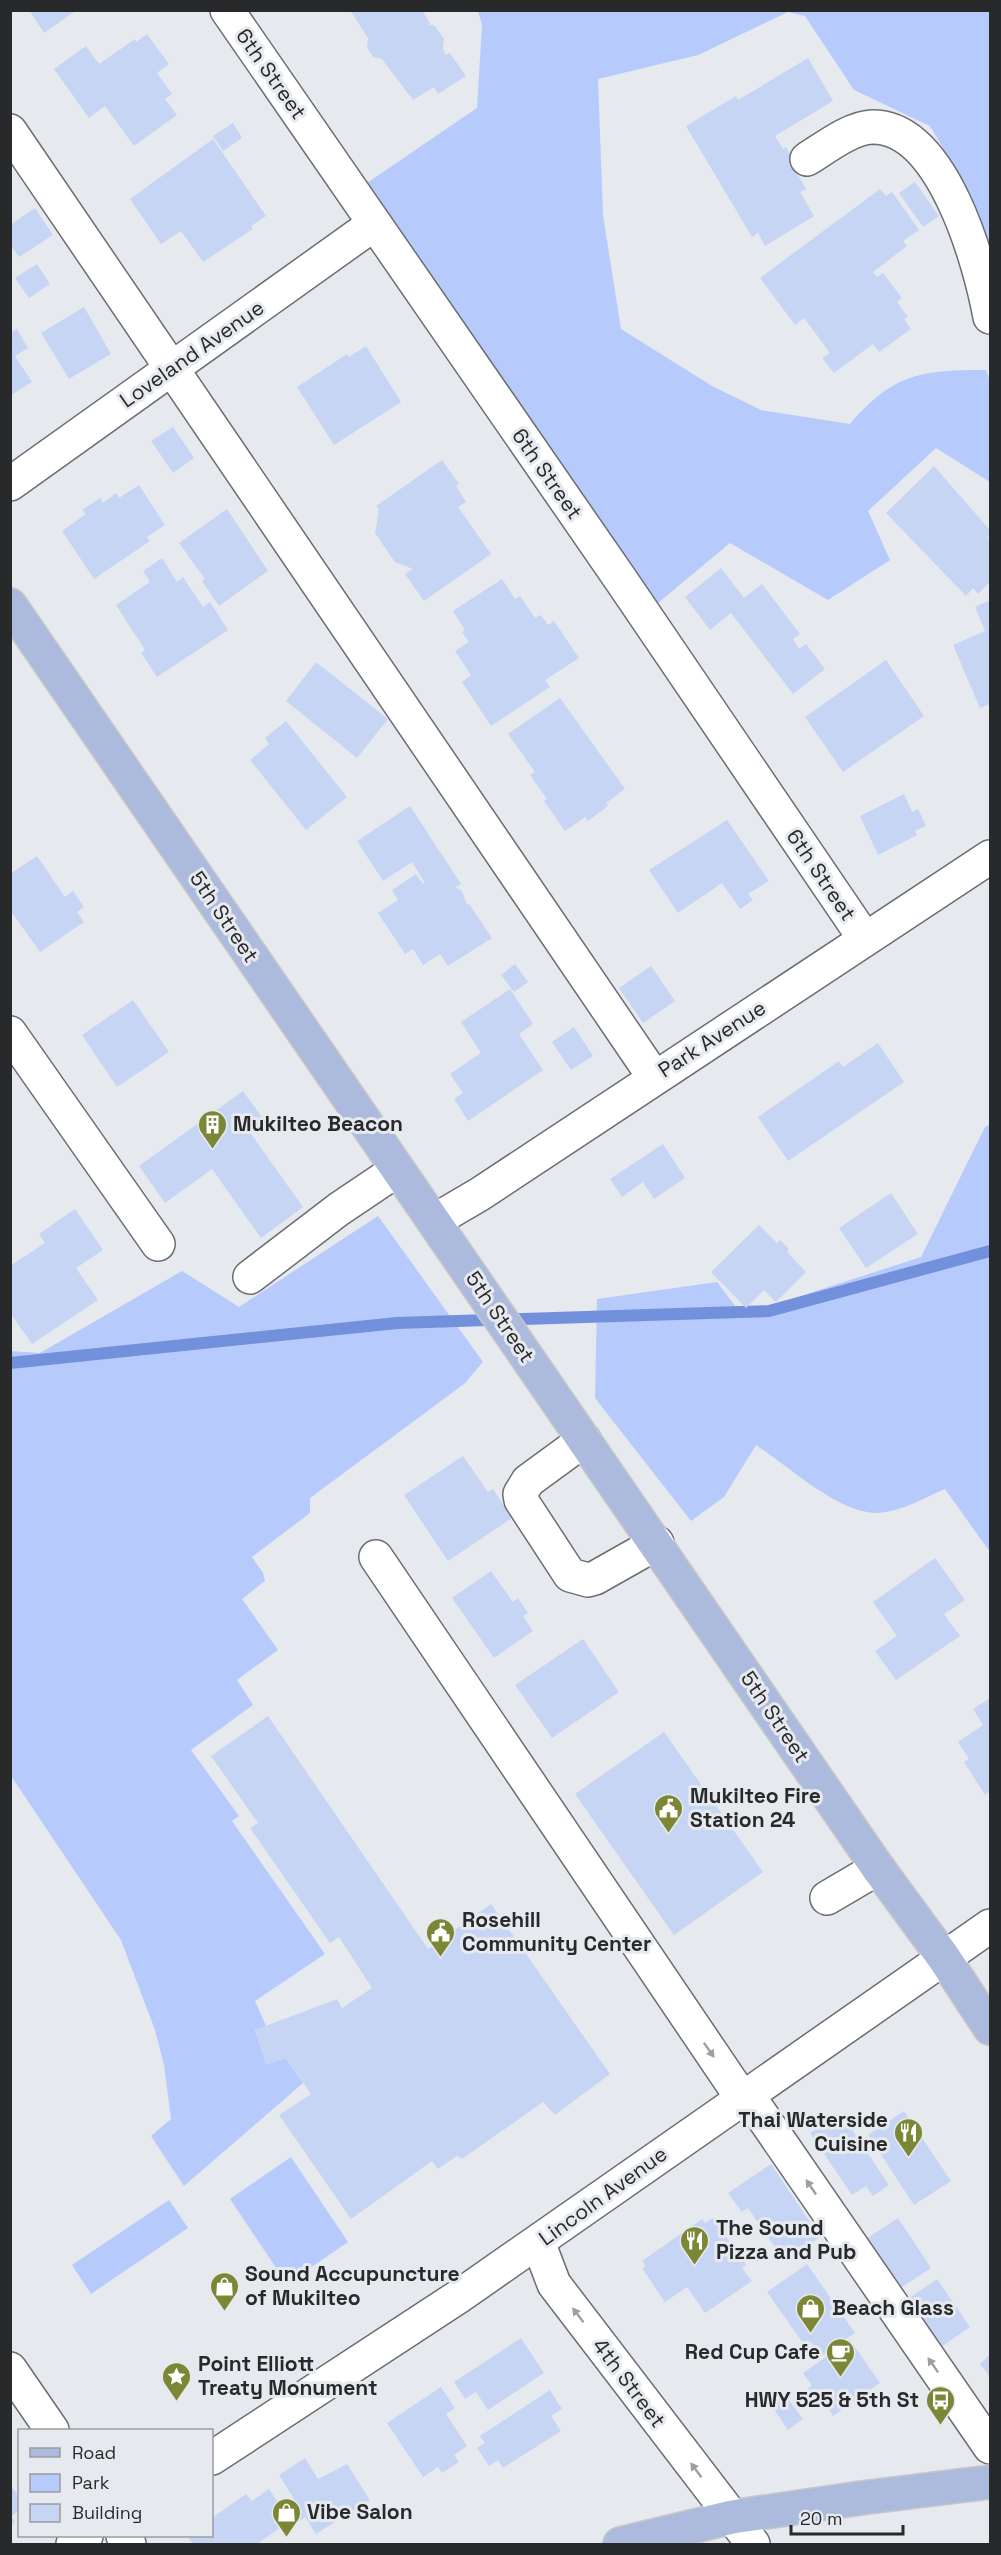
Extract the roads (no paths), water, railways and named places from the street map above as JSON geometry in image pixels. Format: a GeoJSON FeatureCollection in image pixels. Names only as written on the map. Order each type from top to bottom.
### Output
{"type":"FeatureCollection","features":[{"type":"Feature","properties":{"kind":"main road","name":"5th Street"},"geometry":{"type":"LineString","coordinates":[[10,605],[397,1170],[657,1543],[878,1868],[945,1958],[990,2028]]}},
{"type":"Feature","properties":{"kind":"main road"},"geometry":{"type":"LineString","coordinates":[[620,2544],[732,2517],[990,2482]]}},
{"type":"Feature","properties":{"kind":"street","name":"6th Street"},"geometry":{"type":"LineString","coordinates":[[227,10],[621,580],[865,939]]}},
{"type":"Feature","properties":{"kind":"street"},"geometry":{"type":"LineString","coordinates":[[807,159],[847,135],[871,127],[892,130],[918,148],[938,170],[956,206],[984,286],[990,317]]}},
{"type":"Feature","properties":{"kind":"street"},"geometry":{"type":"LineString","coordinates":[[10,131],[654,1077]]}},
{"type":"Feature","properties":{"kind":"street","name":"Loveland Avenue"},"geometry":{"type":"LineString","coordinates":[[10,484],[374,224]]}},
{"type":"Feature","properties":{"kind":"street","name":"Park Avenue"},"geometry":{"type":"LineString","coordinates":[[434,1221],[480,1194],[990,857]]}},
{"type":"Feature","properties":{"kind":"street"},"geometry":{"type":"LineString","coordinates":[[10,1033],[158,1244]]}},
{"type":"Feature","properties":{"kind":"street"},"geometry":{"type":"LineString","coordinates":[[250,1277],[339,1209],[397,1170]]}},
{"type":"Feature","properties":{"kind":"street"},"geometry":{"type":"LineString","coordinates":[[584,1440],[528,1480],[520,1494],[521,1500],[570,1575],[588,1580],[596,1578],[657,1543]]}},
{"type":"Feature","properties":{"kind":"street"},"geometry":{"type":"LineString","coordinates":[[376,1557],[676,2003],[745,2096],[990,2447]]}},
{"type":"Feature","properties":{"kind":"street"},"geometry":{"type":"LineString","coordinates":[[827,1898],[878,1868]]}},
{"type":"Feature","properties":{"kind":"street","name":"Lincoln Avenue"},"geometry":{"type":"LineString","coordinates":[[213,2457],[538,2242],[990,1926]]}},
{"type":"Feature","properties":{"kind":"street","name":"4th Street"},"geometry":{"type":"LineString","coordinates":[[538,2242],[554,2284],[753,2544]]}},
{"type":"Feature","properties":{"kind":"street"},"geometry":{"type":"LineString","coordinates":[[10,2369],[51,2429]]}},
{"type":"Feature","properties":{"kind":"waterway"},"geometry":{"type":"LineString","coordinates":[[10,1363],[397,1323],[769,1311],[990,1251]]}},
{"type":"Feature","properties":{"kind":"place","name":"Mukilteo Beacon"},"geometry":{"type":"Point","coordinates":[212,1150]}},
{"type":"Feature","properties":{"kind":"place","name":"Mukilteo Fire Station 24"},"geometry":{"type":"Point","coordinates":[669,1834]}},
{"type":"Feature","properties":{"kind":"place","name":"Rosehill Community Center"},"geometry":{"type":"Point","coordinates":[441,1958]}},
{"type":"Feature","properties":{"kind":"place","name":"Thai Waterside Cuisine"},"geometry":{"type":"Point","coordinates":[909,2158]}},
{"type":"Feature","properties":{"kind":"place","name":"The Sound Pizza and Pub"},"geometry":{"type":"Point","coordinates":[695,2266]}},
{"type":"Feature","properties":{"kind":"place","name":"Sound Accupuncture of Mukilteo"},"geometry":{"type":"Point","coordinates":[224,2312]}},
{"type":"Feature","properties":{"kind":"place","name":"Beach Glass"},"geometry":{"type":"Point","coordinates":[811,2334]}},
{"type":"Feature","properties":{"kind":"place","name":"Red Cup Cafe"},"geometry":{"type":"Point","coordinates":[841,2378]}},
{"type":"Feature","properties":{"kind":"place","name":"Point Elliott Treaty Monument"},"geometry":{"type":"Point","coordinates":[177,2402]}},
{"type":"Feature","properties":{"kind":"place","name":"HWY 525 & 5th St"},"geometry":{"type":"Point","coordinates":[940,2426]}},
{"type":"Feature","properties":{"kind":"place","name":"Vibe Salon"},"geometry":{"type":"Point","coordinates":[286,2538]}}]}
